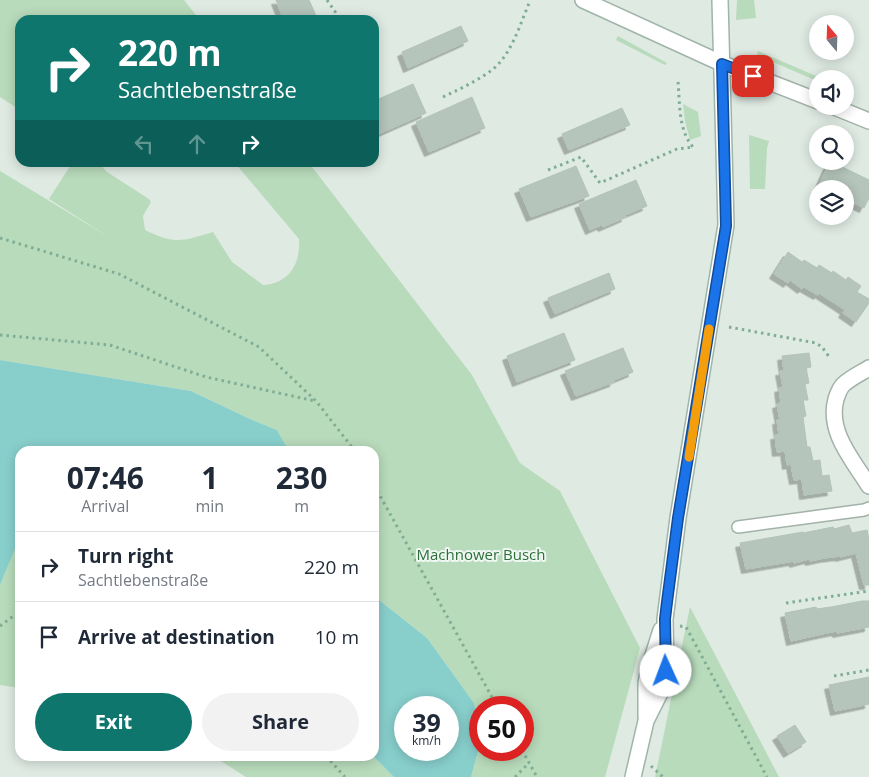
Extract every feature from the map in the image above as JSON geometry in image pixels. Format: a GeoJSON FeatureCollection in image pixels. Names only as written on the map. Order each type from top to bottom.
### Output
{"type":"FeatureCollection","features":[{"type":"Feature","properties":{"kind":"main road"},"geometry":{"type":"LineString","coordinates":[[583,0],[722,64],[809,98]]}},
{"type":"Feature","properties":{"kind":"main road"},"geometry":{"type":"LineString","coordinates":[[646,721],[665,680],[665,619],[678,518],[726,226],[720,0]]}},
{"type":"Feature","properties":{"kind":"main road"},"geometry":{"type":"LineString","coordinates":[[854,114],[869,120]]}},
{"type":"Feature","properties":{"kind":"main road"},"geometry":{"type":"LineString","coordinates":[[869,368],[841,388],[835,403],[834,420],[838,437],[869,486]]}},
{"type":"Feature","properties":{"kind":"main road"},"geometry":{"type":"LineString","coordinates":[[633,777],[646,721],[648,676],[665,619]]}},
{"type":"Feature","properties":{"kind":"lane"},"geometry":{"type":"LineString","coordinates":[[738,527],[869,508]]}},
{"type":"Feature","properties":{"kind":"path"},"geometry":{"type":"LineString","coordinates":[[327,0],[336,13]]}},
{"type":"Feature","properties":{"kind":"path"},"geometry":{"type":"LineString","coordinates":[[443,97],[493,69],[510,47],[530,1]]}},
{"type":"Feature","properties":{"kind":"path"},"geometry":{"type":"LineString","coordinates":[[548,170],[580,157],[600,183],[677,149],[693,147],[689,142],[683,125],[678,82]]}},
{"type":"Feature","properties":{"kind":"path"},"geometry":{"type":"LineString","coordinates":[[0,238],[119,274],[258,347],[316,401],[351,446]]}},
{"type":"Feature","properties":{"kind":"path"},"geometry":{"type":"LineString","coordinates":[[729,327],[816,343],[822,347],[830,358]]}},
{"type":"Feature","properties":{"kind":"path"},"geometry":{"type":"LineString","coordinates":[[0,335],[110,345],[206,376],[316,401]]}},
{"type":"Feature","properties":{"kind":"path"},"geometry":{"type":"LineString","coordinates":[[379,494],[491,696]]}},
{"type":"Feature","properties":{"kind":"path"},"geometry":{"type":"LineString","coordinates":[[786,603],[869,591]]}},
{"type":"Feature","properties":{"kind":"path"},"geometry":{"type":"LineString","coordinates":[[0,626],[15,615]]}},
{"type":"Feature","properties":{"kind":"path"},"geometry":{"type":"LineString","coordinates":[[681,626],[686,627],[767,777]]}},
{"type":"Feature","properties":{"kind":"path"},"geometry":{"type":"LineString","coordinates":[[834,676],[869,670]]}},
{"type":"Feature","properties":{"kind":"path"},"geometry":{"type":"LineString","coordinates":[[331,761],[345,777]]}},
{"type":"Feature","properties":{"kind":"path"},"geometry":{"type":"LineString","coordinates":[[515,777],[529,763],[537,777]]}},
{"type":"Feature","properties":{"kind":"path"},"geometry":{"type":"LineString","coordinates":[[652,766],[664,777]]}},
{"type":"Feature","properties":{"kind":"green space"},"geometry":{"type":"Polygon","coordinates":[[[0,0],[184,0],[196,15],[15,15],[15,107],[0,97],[0,0]]]}},
{"type":"Feature","properties":{"kind":"green space"},"geometry":{"type":"Polygon","coordinates":[[[737,0],[754,0],[756,18],[736,20],[737,0]]]}},
{"type":"Feature","properties":{"kind":"green space"},"geometry":{"type":"Polygon","coordinates":[[[618,36],[667,63],[665,65],[616,40],[618,36]]]}},
{"type":"Feature","properties":{"kind":"green space"},"geometry":{"type":"Polygon","coordinates":[[[758,51],[809,73],[809,78],[757,55],[758,51]]]}},
{"type":"Feature","properties":{"kind":"green space"},"geometry":{"type":"Polygon","coordinates":[[[683,104],[698,112],[701,136],[690,140],[683,104]]]}},
{"type":"Feature","properties":{"kind":"green space"},"geometry":{"type":"Polygon","coordinates":[[[749,135],[769,141],[765,189],[750,189],[749,135]]]}},
{"type":"Feature","properties":{"kind":"green space","name":"Machnower Busch"},"geometry":{"type":"Polygon","coordinates":[[[69,167],[103,167],[107,172],[149,199],[151,202],[143,216],[145,230],[172,240],[194,238],[213,232],[232,262],[263,285],[272,284],[280,281],[292,271],[298,256],[299,239],[238,167],[312,167],[472,375],[520,463],[560,491],[640,648],[605,777],[471,777],[475,761],[534,761],[534,696],[469,696],[427,638],[379,600],[379,446],[286,446],[277,430],[191,391],[0,360],[0,171],[112,239],[49,199],[69,167]]]}},
{"type":"Feature","properties":{"kind":"green space"},"geometry":{"type":"Polygon","coordinates":[[[15,549],[15,687],[0,685],[0,585],[15,549]]]}},
{"type":"Feature","properties":{"kind":"green space"},"geometry":{"type":"Polygon","coordinates":[[[690,607],[779,777],[655,777],[690,607]]]}},
{"type":"Feature","properties":{"kind":"green space"},"geometry":{"type":"Polygon","coordinates":[[[221,761],[378,761],[394,777],[246,777],[221,761]]]}},
{"type":"Feature","properties":{"kind":"water"},"geometry":{"type":"Polygon","coordinates":[[[0,360],[191,391],[277,430],[286,446],[15,446],[15,549],[0,585],[0,360]]]}},
{"type":"Feature","properties":{"kind":"water"},"geometry":{"type":"Polygon","coordinates":[[[379,600],[427,638],[469,696],[469,761],[475,761],[471,777],[394,777],[378,761],[379,600]]]}},
{"type":"Feature","properties":{"kind":"building"},"geometry":{"type":"Polygon","coordinates":[[[276,0],[309,0],[316,15],[282,15],[276,0]]]}},
{"type":"Feature","properties":{"kind":"building"},"geometry":{"type":"Polygon","coordinates":[[[461,26],[468,41],[408,68],[402,52],[461,26]]]}},
{"type":"Feature","properties":{"kind":"building"},"geometry":{"type":"Polygon","coordinates":[[[413,84],[426,113],[379,134],[379,99],[413,84]]]}},
{"type":"Feature","properties":{"kind":"building"},"geometry":{"type":"Polygon","coordinates":[[[472,97],[485,128],[429,152],[416,122],[472,97]]]}},
{"type":"Feature","properties":{"kind":"building"},"geometry":{"type":"Polygon","coordinates":[[[622,108],[630,125],[569,150],[562,134],[622,108]]]}},
{"type":"Feature","properties":{"kind":"building"},"geometry":{"type":"Polygon","coordinates":[[[576,166],[589,196],[531,217],[519,189],[576,166]]]}},
{"type":"Feature","properties":{"kind":"building"},"geometry":{"type":"Polygon","coordinates":[[[826,170],[848,170],[869,180],[869,198],[864,208],[854,203],[854,180],[821,180],[826,170]]]}},
{"type":"Feature","properties":{"kind":"building"},"geometry":{"type":"Polygon","coordinates":[[[636,180],[647,206],[603,227],[601,225],[590,230],[579,204],[636,180]]]}},
{"type":"Feature","properties":{"kind":"building"},"geometry":{"type":"Polygon","coordinates":[[[788,252],[802,262],[804,260],[817,268],[819,265],[832,273],[833,271],[846,280],[848,277],[861,286],[857,292],[869,299],[869,303],[856,322],[843,313],[845,310],[819,293],[818,295],[804,287],[802,289],[790,280],[788,283],[774,274],[788,252]]]}},
{"type":"Feature","properties":{"kind":"building"},"geometry":{"type":"Polygon","coordinates":[[[609,273],[615,289],[555,314],[548,298],[609,273]]]}},
{"type":"Feature","properties":{"kind":"building"},"geometry":{"type":"Polygon","coordinates":[[[564,333],[575,360],[517,382],[507,356],[564,333]]]}},
{"type":"Feature","properties":{"kind":"building"},"geometry":{"type":"Polygon","coordinates":[[[623,348],[633,372],[614,380],[614,382],[576,396],[565,371],[623,348]]]}},
{"type":"Feature","properties":{"kind":"building"},"geometry":{"type":"Polygon","coordinates":[[[809,353],[811,367],[806,368],[809,383],[805,384],[808,400],[803,400],[806,416],[803,417],[807,447],[810,447],[813,461],[820,460],[822,476],[829,475],[832,491],[804,495],[802,479],[794,480],[791,464],[787,465],[785,451],[777,452],[775,435],[779,435],[777,420],[780,420],[777,404],[781,403],[779,388],[783,387],[780,371],[784,371],[782,356],[809,353]]]}},
{"type":"Feature","properties":{"kind":"building"},"geometry":{"type":"Polygon","coordinates":[[[849,525],[852,533],[867,530],[869,539],[869,585],[864,585],[856,553],[840,557],[810,561],[809,559],[794,563],[794,561],[746,569],[740,543],[833,527],[834,529],[849,525]]]}},
{"type":"Feature","properties":{"kind":"building"},"geometry":{"type":"Polygon","coordinates":[[[869,601],[869,627],[837,633],[837,631],[791,641],[785,613],[869,601]]]}},
{"type":"Feature","properties":{"kind":"building"},"geometry":{"type":"Polygon","coordinates":[[[869,677],[869,704],[835,711],[829,685],[869,677]]]}},
{"type":"Feature","properties":{"kind":"building"},"geometry":{"type":"Polygon","coordinates":[[[795,725],[806,742],[788,753],[777,736],[795,725]]]}},
{"type":"Feature","properties":{"kind":"slow traffic"},"geometry":{"type":"LineString","coordinates":[[689,457],[709,329]]}},
{"type":"Feature","properties":{"kind":"route"},"geometry":{"type":"LineString","coordinates":[[666,671],[665,619],[678,518],[726,226],[722,64],[753,76]]}}]}
